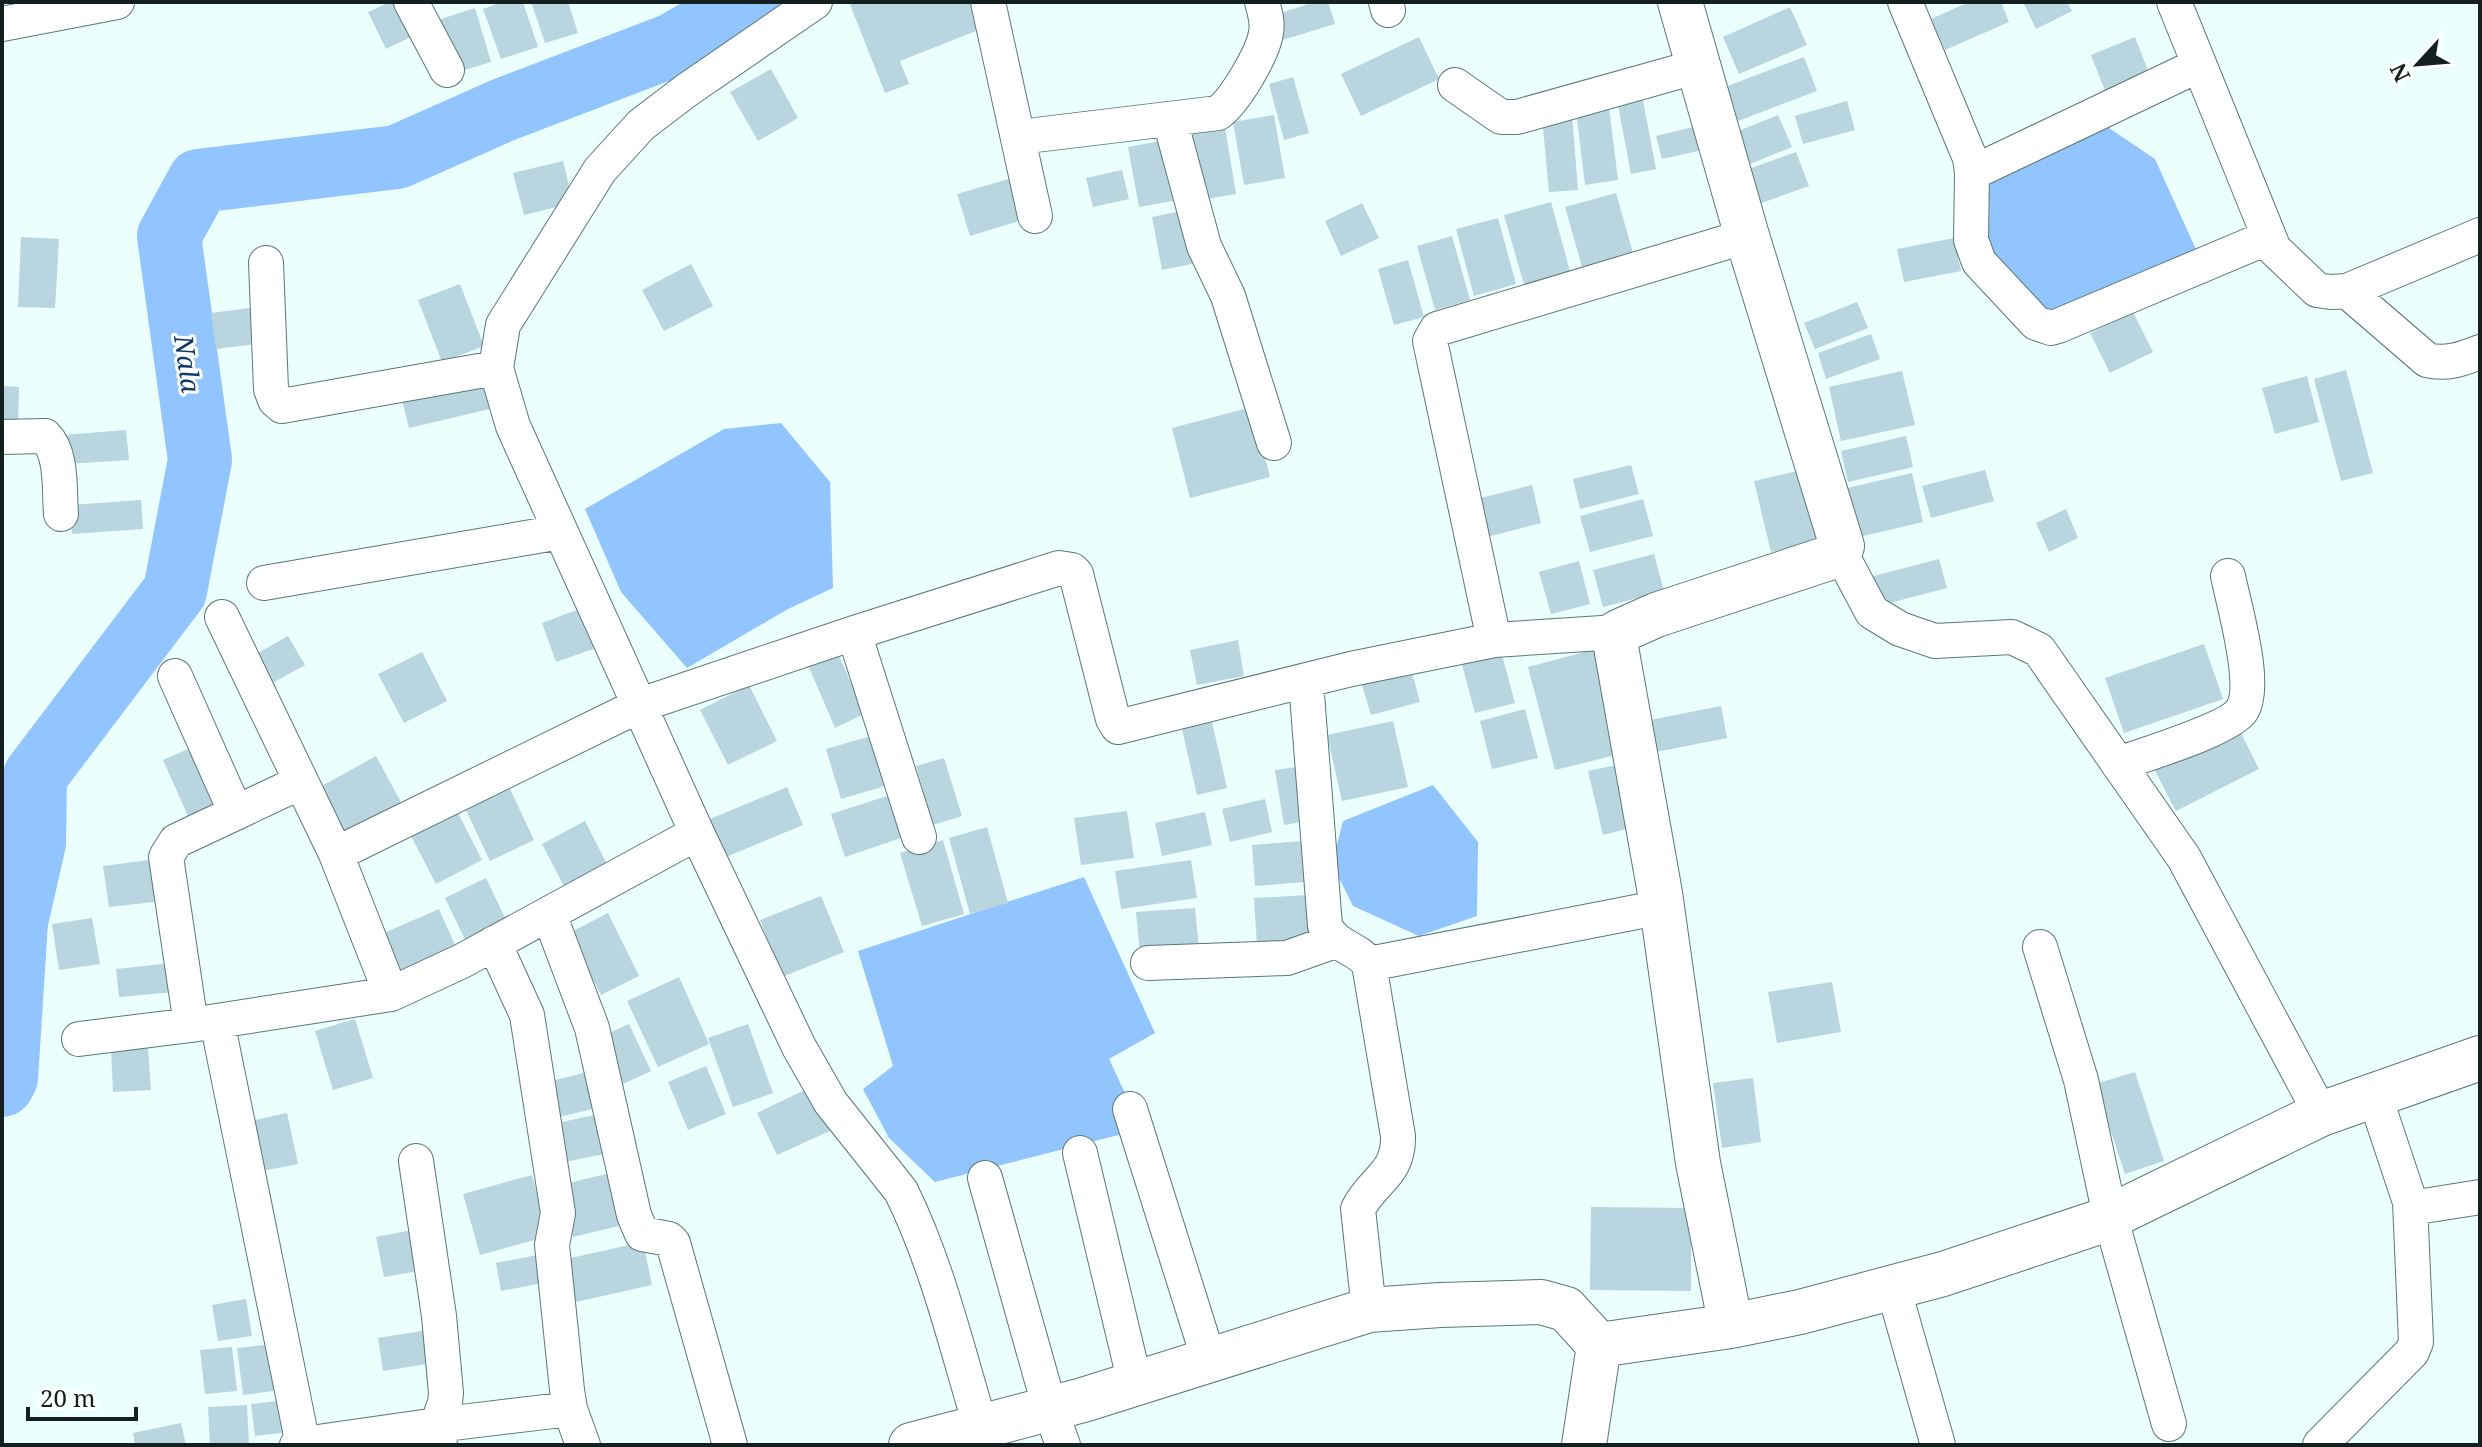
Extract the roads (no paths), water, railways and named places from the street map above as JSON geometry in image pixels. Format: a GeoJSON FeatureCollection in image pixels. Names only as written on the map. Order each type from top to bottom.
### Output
{"type":"FeatureCollection","features":[{"type":"Feature","properties":{"kind":"street"},"geometry":{"type":"LineString","coordinates":[[2,24],[67,7],[117,2]]}},
{"type":"Feature","properties":{"kind":"street"},"geometry":{"type":"LineString","coordinates":[[411,2],[447,70]]}},
{"type":"Feature","properties":{"kind":"street"},"geometry":{"type":"LineString","coordinates":[[988,2],[1035,216]]}},
{"type":"Feature","properties":{"kind":"street"},"geometry":{"type":"LineString","coordinates":[[1019,137],[1218,113],[1230,101],[1264,45],[1267,29],[1262,2]]}},
{"type":"Feature","properties":{"kind":"street"},"geometry":{"type":"LineString","coordinates":[[336,854],[640,705],[1059,568],[1072,570],[1076,574],[1113,719],[1118,727],[1351,669],[1494,640],[1618,632],[1656,615],[1835,556],[1842,546],[1747,236],[1680,2]]}},
{"type":"Feature","properties":{"kind":"street"},"geometry":{"type":"LineString","coordinates":[[1905,2],[1966,148],[1972,173],[1971,240],[1975,252],[1987,272],[2036,323],[2044,327],[2058,326],[2269,237]]}},
{"type":"Feature","properties":{"kind":"street"},"geometry":{"type":"LineString","coordinates":[[2174,2],[2269,237],[2279,256],[2317,290],[2347,291],[2480,235]]}},
{"type":"Feature","properties":{"kind":"street"},"geometry":{"type":"LineString","coordinates":[[805,6],[641,125],[600,170],[503,325],[496,368],[513,426],[697,833],[814,1076],[831,1103],[901,1191],[908,1205],[935,1275],[981,1428]]}},
{"type":"Feature","properties":{"kind":"street"},"geometry":{"type":"LineString","coordinates":[[1972,173],[2199,65]]}},
{"type":"Feature","properties":{"kind":"street"},"geometry":{"type":"LineString","coordinates":[[1455,85],[1501,117],[1517,117],[1699,66]]}},
{"type":"Feature","properties":{"kind":"street"},"geometry":{"type":"LineString","coordinates":[[1170,120],[1199,230],[1228,296],[1274,443]]}},
{"type":"Feature","properties":{"kind":"street"},"geometry":{"type":"LineString","coordinates":[[1494,640],[1430,341],[1434,332],[1747,236]]}},
{"type":"Feature","properties":{"kind":"street"},"geometry":{"type":"LineString","coordinates":[[266,263],[271,389],[275,400],[282,406],[496,368]]}},
{"type":"Feature","properties":{"kind":"street"},"geometry":{"type":"LineString","coordinates":[[2347,291],[2427,360],[2447,362],[2480,352]]}},
{"type":"Feature","properties":{"kind":"street"},"geometry":{"type":"LineString","coordinates":[[2,437],[45,436],[50,441],[57,463],[61,514]]}},
{"type":"Feature","properties":{"kind":"street"},"geometry":{"type":"LineString","coordinates":[[264,583],[561,532]]}},
{"type":"Feature","properties":{"kind":"street"},"geometry":{"type":"LineString","coordinates":[[1840,552],[1872,612],[1900,629],[1935,641],[2012,637],[2039,650],[2184,858],[2321,1114]]}},
{"type":"Feature","properties":{"kind":"street"},"geometry":{"type":"LineString","coordinates":[[2118,764],[2227,723],[2244,708],[2247,668],[2228,576]]}},
{"type":"Feature","properties":{"kind":"street"},"geometry":{"type":"LineString","coordinates":[[222,617],[336,854],[391,994]]}},
{"type":"Feature","properties":{"kind":"street"},"geometry":{"type":"LineString","coordinates":[[1618,632],[1616,647],[1662,907],[1698,1163],[1731,1326]]}},
{"type":"Feature","properties":{"kind":"street"},"geometry":{"type":"LineString","coordinates":[[854,633],[919,837]]}},
{"type":"Feature","properties":{"kind":"street"},"geometry":{"type":"LineString","coordinates":[[175,676],[236,813]]}},
{"type":"Feature","properties":{"kind":"street"},"geometry":{"type":"LineString","coordinates":[[1306,682],[1325,926],[1335,941],[1365,957],[1369,964],[1398,1136],[1394,1164],[1358,1209],[1369,1310]]}},
{"type":"Feature","properties":{"kind":"street"},"geometry":{"type":"LineString","coordinates":[[301,782],[176,841],[166,857],[301,1445],[438,1435],[570,1409]]}},
{"type":"Feature","properties":{"kind":"street"},"geometry":{"type":"LineString","coordinates":[[79,1039],[391,994],[494,943],[697,833]]}},
{"type":"Feature","properties":{"kind":"street"},"geometry":{"type":"LineString","coordinates":[[1369,964],[1662,907]]}},
{"type":"Feature","properties":{"kind":"street"},"geometry":{"type":"LineString","coordinates":[[549,914],[592,1028],[634,1215],[642,1234],[669,1239],[673,1243],[730,1445]]}},
{"type":"Feature","properties":{"kind":"street"},"geometry":{"type":"LineString","coordinates":[[1148,963],[1287,958],[1335,941]]}},
{"type":"Feature","properties":{"kind":"street"},"geometry":{"type":"LineString","coordinates":[[494,943],[527,1015],[558,1213],[552,1245],[570,1409],[583,1445]]}},
{"type":"Feature","properties":{"kind":"street"},"geometry":{"type":"LineString","coordinates":[[2040,947],[2081,1080],[2110,1216],[2169,1424]]}},
{"type":"Feature","properties":{"kind":"street"},"geometry":{"type":"LineString","coordinates":[[1599,1345],[1731,1326],[1800,1312],[1943,1274],[2110,1216],[2321,1114],[2480,1058]]}},
{"type":"Feature","properties":{"kind":"street"},"geometry":{"type":"LineString","coordinates":[[2320,1445],[2414,1347],[2416,1335],[2411,1208],[2374,1094]]}},
{"type":"Feature","properties":{"kind":"street"},"geometry":{"type":"LineString","coordinates":[[1130,1109],[1209,1360]]}},
{"type":"Feature","properties":{"kind":"street"},"geometry":{"type":"LineString","coordinates":[[1080,1153],[1135,1383]]}},
{"type":"Feature","properties":{"kind":"street"},"geometry":{"type":"LineString","coordinates":[[416,1161],[439,1316],[446,1393],[438,1435]]}},
{"type":"Feature","properties":{"kind":"street"},"geometry":{"type":"LineString","coordinates":[[985,1178],[1057,1427]]}},
{"type":"Feature","properties":{"kind":"street"},"geometry":{"type":"LineString","coordinates":[[2411,1208],[2480,1197]]}},
{"type":"Feature","properties":{"kind":"street"},"geometry":{"type":"LineString","coordinates":[[1893,1287],[1938,1445]]}},
{"type":"Feature","properties":{"kind":"street"},"geometry":{"type":"LineString","coordinates":[[911,1445],[981,1428],[1057,1427],[1135,1383],[1369,1310],[1541,1302],[1566,1309],[1599,1345]]}},
{"type":"Feature","properties":{"kind":"street"},"geometry":{"type":"LineString","coordinates":[[1584,1445],[1599,1345]]}},
{"type":"Feature","properties":{"kind":"water"},"geometry":{"type":"Polygon","coordinates":[[[2106,126],[2155,159],[2198,254],[2043,313],[1986,256],[1987,183],[2106,126]]]}},
{"type":"Feature","properties":{"kind":"water"},"geometry":{"type":"Polygon","coordinates":[[[781,423],[830,482],[833,588],[788,609],[687,668],[621,592],[585,509],[724,429],[781,423]]]}},
{"type":"Feature","properties":{"kind":"water"},"geometry":{"type":"Polygon","coordinates":[[[1433,785],[1478,842],[1477,916],[1419,936],[1353,906],[1332,864],[1343,821],[1433,785]]]}},
{"type":"Feature","properties":{"kind":"water"},"geometry":{"type":"Polygon","coordinates":[[[1084,877],[1155,1033],[1109,1059],[1142,1129],[935,1182],[889,1138],[863,1089],[893,1066],[858,951],[1084,877]]]}},
{"type":"Feature","properties":{"kind":"waterway","name":"Nala"},"geometry":{"type":"LineString","coordinates":[[2,1085],[6,1078],[16,922],[34,843],[35,776],[175,591],[200,460],[169,236],[199,181],[397,157],[503,110],[673,45],[747,2]]}}]}
